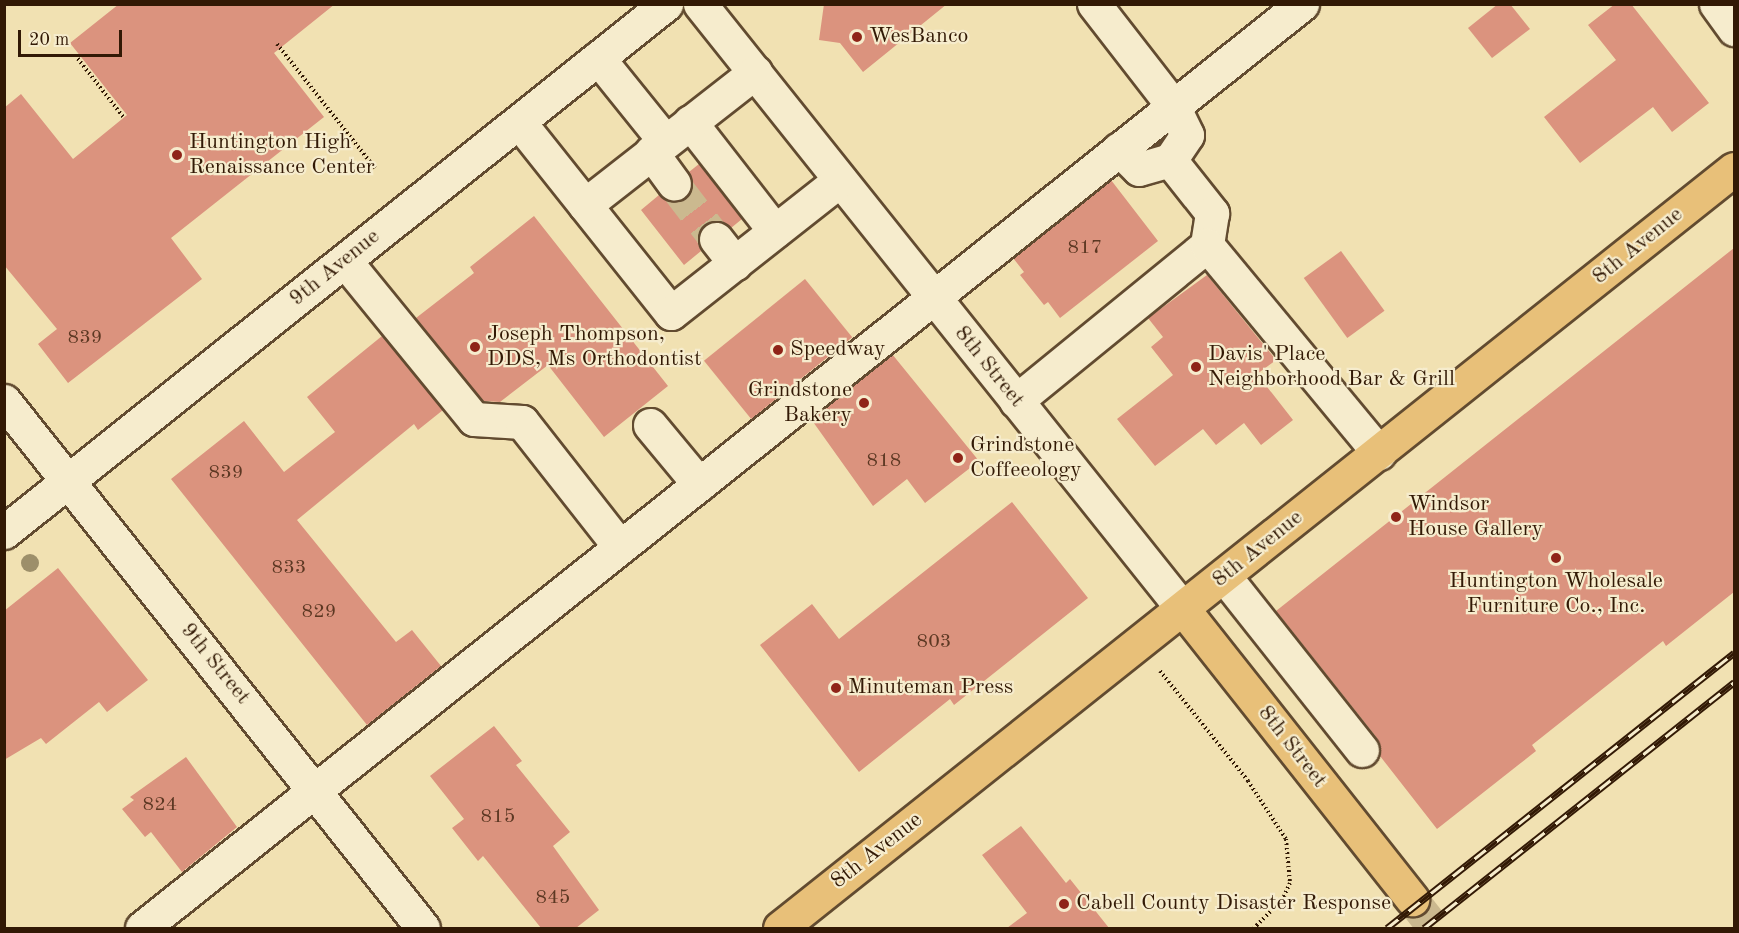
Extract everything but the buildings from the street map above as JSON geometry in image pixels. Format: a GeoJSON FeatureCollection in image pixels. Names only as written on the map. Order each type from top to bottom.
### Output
{"type":"FeatureCollection","features":[{"type":"Feature","properties":{"kind":"main road","name":"8th Avenue"},"geometry":{"type":"LineString","coordinates":[[780,928],[1734,169]]}},
{"type":"Feature","properties":{"kind":"main road","name":"8th Street"},"geometry":{"type":"LineString","coordinates":[[1183,609],[1412,899]]}},
{"type":"Feature","properties":{"kind":"street","name":"9th Avenue"},"geometry":{"type":"LineString","coordinates":[[4,532],[666,4]]}},
{"type":"Feature","properties":{"kind":"street","name":"8th Street"},"geometry":{"type":"LineString","coordinates":[[700,4],[1183,609]]}},
{"type":"Feature","properties":{"kind":"street"},"geometry":{"type":"LineString","coordinates":[[1094,4],[1173,106],[1187,135],[1170,160],[1139,169],[1119,149]]}},
{"type":"Feature","properties":{"kind":"street"},"geometry":{"type":"LineString","coordinates":[[142,928],[1302,4]]}},
{"type":"Feature","properties":{"kind":"street"},"geometry":{"type":"LineString","coordinates":[[1716,4],[1734,29]]}},
{"type":"Feature","properties":{"kind":"street"},"geometry":{"type":"LineString","coordinates":[[598,58],[669,138],[775,231]]}},
{"type":"Feature","properties":{"kind":"street"},"geometry":{"type":"LineString","coordinates":[[585,204],[754,72]]}},
{"type":"Feature","properties":{"kind":"street"},"geometry":{"type":"LineString","coordinates":[[519,122],[671,313],[726,251],[775,231],[840,180]]}},
{"type":"Feature","properties":{"kind":"street"},"geometry":{"type":"LineString","coordinates":[[669,138],[674,184]]}},
{"type":"Feature","properties":{"kind":"street"},"geometry":{"type":"LineString","coordinates":[[1016,401],[1207,245],[1212,213],[1170,160]]}},
{"type":"Feature","properties":{"kind":"street"},"geometry":{"type":"LineString","coordinates":[[1207,245],[1379,453]]}},
{"type":"Feature","properties":{"kind":"street"},"geometry":{"type":"LineString","coordinates":[[345,261],[474,419],[522,422],[620,547]]}},
{"type":"Feature","properties":{"kind":"street","name":"9th Street"},"geometry":{"type":"LineString","coordinates":[[4,401],[423,928]]}},
{"type":"Feature","properties":{"kind":"street"},"geometry":{"type":"LineString","coordinates":[[650,425],[699,484]]}},
{"type":"Feature","properties":{"kind":"street"},"geometry":{"type":"LineString","coordinates":[[1224,576],[1362,750]]}},
{"type":"Feature","properties":{"kind":"path"},"geometry":{"type":"LineString","coordinates":[[277,44],[375,168]]}},
{"type":"Feature","properties":{"kind":"path"},"geometry":{"type":"LineString","coordinates":[[75,55],[124,118]]}},
{"type":"Feature","properties":{"kind":"path"},"geometry":{"type":"LineString","coordinates":[[1137,645],[1248,781],[1286,839],[1290,883],[1283,899],[1254,928]]}},
{"type":"Feature","properties":{"kind":"tunnel"},"geometry":{"type":"LineString","coordinates":[[674,184],[716,239]]}},
{"type":"Feature","properties":{"kind":"tunnel"},"geometry":{"type":"LineString","coordinates":[[1412,899],[1435,928]]}},
{"type":"Feature","properties":{"kind":"railway"},"geometry":{"type":"LineString","coordinates":[[1387,928],[1734,653]]}},
{"type":"Feature","properties":{"kind":"railway"},"geometry":{"type":"LineString","coordinates":[[1424,928],[1734,682]]}},
{"type":"Feature","properties":{"kind":"place","name":"WesBanco"},"geometry":{"type":"Point","coordinates":[857,37]}},
{"type":"Feature","properties":{"kind":"place","name":"Huntington High Renaissance Center"},"geometry":{"type":"Point","coordinates":[177,155]}},
{"type":"Feature","properties":{"kind":"place","name":"Joseph Thompson, DDS, Ms Orthodontist"},"geometry":{"type":"Point","coordinates":[475,347]}},
{"type":"Feature","properties":{"kind":"place","name":"Speedway"},"geometry":{"type":"Point","coordinates":[778,350]}},
{"type":"Feature","properties":{"kind":"place","name":"Davis' Place Neighborhood Bar & Grill"},"geometry":{"type":"Point","coordinates":[1196,367]}},
{"type":"Feature","properties":{"kind":"place","name":"Grindstone Bakery"},"geometry":{"type":"Point","coordinates":[864,403]}},
{"type":"Feature","properties":{"kind":"place","name":"Grindstone Coffeeology"},"geometry":{"type":"Point","coordinates":[958,458]}},
{"type":"Feature","properties":{"kind":"place","name":"Windsor House Gallery"},"geometry":{"type":"Point","coordinates":[1396,517]}},
{"type":"Feature","properties":{"kind":"place","name":"Huntington Wholesale Furniture Co., Inc."},"geometry":{"type":"Point","coordinates":[1556,558]}},
{"type":"Feature","properties":{"kind":"place","name":"Minuteman Press"},"geometry":{"type":"Point","coordinates":[836,688]}},
{"type":"Feature","properties":{"kind":"place","name":"Cabell County Disaster Response"},"geometry":{"type":"Point","coordinates":[1064,904]}}]}
